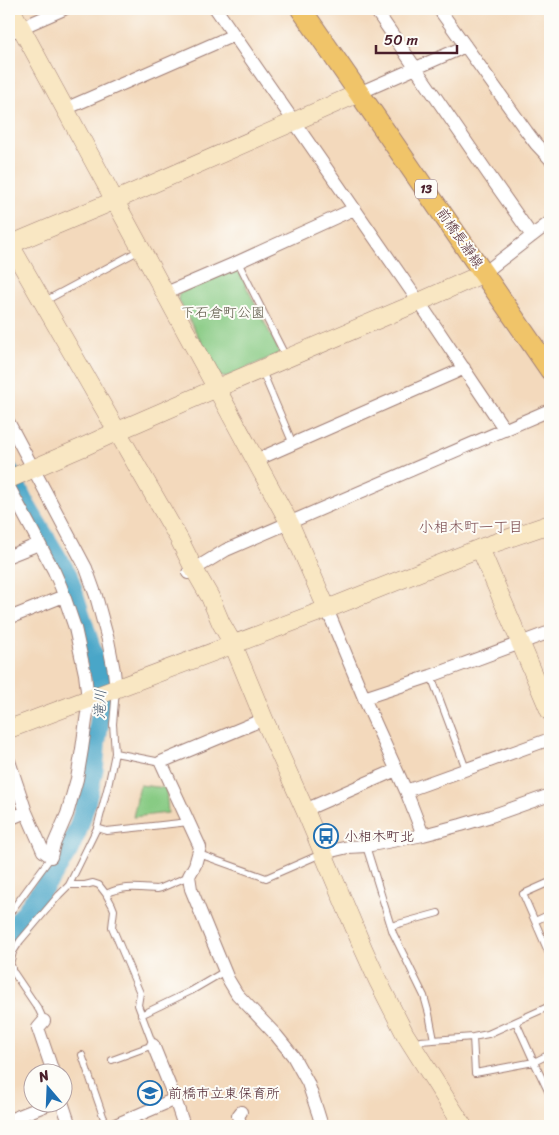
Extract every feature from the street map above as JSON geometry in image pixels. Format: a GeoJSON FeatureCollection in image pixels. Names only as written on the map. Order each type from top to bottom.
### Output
{"type":"FeatureCollection","features":[{"type":"Feature","properties":{"kind":"main road","name":"前橋長瀞線"},"geometry":{"type":"LineString","coordinates":[[301,9],[550,370]]}},
{"type":"Feature","properties":{"kind":"street"},"geometry":{"type":"LineString","coordinates":[[11,9],[15,30],[64,108],[116,200],[290,524],[406,791],[423,835]]}},
{"type":"Feature","properties":{"kind":"street"},"geometry":{"type":"LineString","coordinates":[[15,30],[64,9]]}},
{"type":"Feature","properties":{"kind":"street"},"geometry":{"type":"LineString","coordinates":[[216,9],[295,121],[505,430]]}},
{"type":"Feature","properties":{"kind":"street"},"geometry":{"type":"LineString","coordinates":[[375,9],[532,236]]}},
{"type":"Feature","properties":{"kind":"street"},"geometry":{"type":"LineString","coordinates":[[439,9],[532,138],[550,159]]}},
{"type":"Feature","properties":{"kind":"street"},"geometry":{"type":"LineString","coordinates":[[64,108],[234,35]]}},
{"type":"Feature","properties":{"kind":"street"},"geometry":{"type":"LineString","coordinates":[[113,433],[9,244],[116,200],[465,45]]}},
{"type":"Feature","properties":{"kind":"street"},"geometry":{"type":"LineString","coordinates":[[166,293],[354,209]]}},
{"type":"Feature","properties":{"kind":"street"},"geometry":{"type":"LineString","coordinates":[[9,479],[484,273],[550,222]]}},
{"type":"Feature","properties":{"kind":"street"},"geometry":{"type":"LineString","coordinates":[[9,263],[179,539],[190,571],[210,597],[221,623],[233,644],[378,981],[412,1045],[463,1126]]}},
{"type":"Feature","properties":{"kind":"street"},"geometry":{"type":"LineString","coordinates":[[256,460],[464,368]]}},
{"type":"Feature","properties":{"kind":"street"},"geometry":{"type":"LineString","coordinates":[[190,571],[226,550],[290,524],[550,410]]}},
{"type":"Feature","properties":{"kind":"street"},"geometry":{"type":"LineString","coordinates":[[9,423],[31,469],[86,568],[108,640],[114,671],[114,689]]}},
{"type":"Feature","properties":{"kind":"street"},"geometry":{"type":"LineString","coordinates":[[9,487],[54,571],[70,611],[80,648],[89,699],[77,779],[67,814],[54,844],[51,857],[43,851],[26,812],[9,761]]}},
{"type":"Feature","properties":{"kind":"street"},"geometry":{"type":"LineString","coordinates":[[9,729],[327,609],[480,548],[550,524]]}},
{"type":"Feature","properties":{"kind":"street"},"geometry":{"type":"LineString","coordinates":[[9,556],[39,544]]}},
{"type":"Feature","properties":{"kind":"street"},"geometry":{"type":"LineString","coordinates":[[480,548],[550,712]]}},
{"type":"Feature","properties":{"kind":"street"},"geometry":{"type":"LineString","coordinates":[[9,618],[64,596]]}},
{"type":"Feature","properties":{"kind":"street"},"geometry":{"type":"LineString","coordinates":[[364,698],[431,676],[550,632]]}},
{"type":"Feature","properties":{"kind":"street"},"geometry":{"type":"LineString","coordinates":[[264,719],[161,762],[200,847],[195,865],[188,876],[194,897],[228,979],[237,994],[293,1056],[308,1083],[322,1126]]}},
{"type":"Feature","properties":{"kind":"street"},"geometry":{"type":"LineString","coordinates":[[406,791],[550,739]]}},
{"type":"Feature","properties":{"kind":"street"},"geometry":{"type":"LineString","coordinates":[[305,810],[396,770]]}},
{"type":"Feature","properties":{"kind":"street"},"geometry":{"type":"LineString","coordinates":[[322,853],[423,835],[491,816],[550,795]]}},
{"type":"Feature","properties":{"kind":"street"},"geometry":{"type":"LineString","coordinates":[[9,818],[26,812]]}},
{"type":"Feature","properties":{"kind":"street"},"geometry":{"type":"LineString","coordinates":[[44,1021],[38,1028],[49,1062]]}},
{"type":"Feature","properties":{"kind":"street"},"geometry":{"type":"LineString","coordinates":[[153,1046],[184,1126]]}},
{"type":"Feature","properties":{"kind":"street"},"geometry":{"type":"LineString","coordinates":[[112,1126],[175,1099]]}},
{"type":"Feature","properties":{"kind":"street"},"geometry":{"type":"LineString","coordinates":[[9,1120],[29,1112]]}},
{"type":"Feature","properties":{"kind":"street"},"geometry":{"type":"LineString","coordinates":[[65,1112],[70,1126]]}},
{"type":"Feature","properties":{"kind":"street"},"geometry":{"type":"LineString","coordinates":[[241,1112],[238,1116],[241,1126]]}},
{"type":"Feature","properties":{"kind":"lane"},"geometry":{"type":"LineString","coordinates":[[42,302],[142,250]]}},
{"type":"Feature","properties":{"kind":"lane"},"geometry":{"type":"LineString","coordinates":[[238,262],[287,358]]}},
{"type":"Feature","properties":{"kind":"lane"},"geometry":{"type":"LineString","coordinates":[[262,369],[293,444]]}},
{"type":"Feature","properties":{"kind":"lane"},"geometry":{"type":"LineString","coordinates":[[431,676],[466,769]]}},
{"type":"Feature","properties":{"kind":"lane"},"geometry":{"type":"LineString","coordinates":[[44,1021],[39,1010],[14,973],[9,969],[14,952],[20,941],[69,885],[97,828],[115,753],[113,724],[116,702],[114,689]]}},
{"type":"Feature","properties":{"kind":"lane"},"geometry":{"type":"LineString","coordinates":[[115,753],[161,762]]}},
{"type":"Feature","properties":{"kind":"lane"},"geometry":{"type":"LineString","coordinates":[[97,828],[107,831],[189,822]]}},
{"type":"Feature","properties":{"kind":"lane"},"geometry":{"type":"LineString","coordinates":[[366,846],[391,926],[424,996],[434,1040]]}},
{"type":"Feature","properties":{"kind":"lane"},"geometry":{"type":"LineString","coordinates":[[199,854],[266,878],[322,853]]}},
{"type":"Feature","properties":{"kind":"lane"},"geometry":{"type":"LineString","coordinates":[[9,914],[51,857]]}},
{"type":"Feature","properties":{"kind":"lane"},"geometry":{"type":"LineString","coordinates":[[106,894],[127,887],[161,888],[188,876]]}},
{"type":"Feature","properties":{"kind":"lane"},"geometry":{"type":"LineString","coordinates":[[549,952],[523,894],[550,882]]}},
{"type":"Feature","properties":{"kind":"lane"},"geometry":{"type":"LineString","coordinates":[[69,885],[99,885],[106,894],[114,910],[112,926],[140,993],[138,1005],[153,1046],[112,1060]]}},
{"type":"Feature","properties":{"kind":"lane"},"geometry":{"type":"LineString","coordinates":[[391,926],[438,913]]}},
{"type":"Feature","properties":{"kind":"lane"},"geometry":{"type":"LineString","coordinates":[[535,921],[550,914]]}},
{"type":"Feature","properties":{"kind":"lane"},"geometry":{"type":"LineString","coordinates":[[141,1015],[191,991],[225,971]]}},
{"type":"Feature","properties":{"kind":"lane"},"geometry":{"type":"LineString","coordinates":[[412,1045],[420,1042],[488,1034],[550,1006]]}},
{"type":"Feature","properties":{"kind":"lane"},"geometry":{"type":"LineString","coordinates":[[516,1022],[550,1094]]}},
{"type":"Feature","properties":{"kind":"lane"},"geometry":{"type":"LineString","coordinates":[[473,1037],[475,1073],[534,1062],[550,1054]]}},
{"type":"Feature","properties":{"kind":"lane"},"geometry":{"type":"LineString","coordinates":[[82,1055],[108,1126]]}},
{"type":"Feature","properties":{"kind":"green space","name":"下石倉町公園"},"geometry":{"type":"Polygon","coordinates":[[[233,270],[239,272],[279,351],[278,354],[226,377],[220,377],[178,299],[179,293],[233,270]]]}},
{"type":"Feature","properties":{"kind":"green space"},"geometry":{"type":"Polygon","coordinates":[[[140,785],[166,788],[168,813],[133,817],[140,785]]]}},
{"type":"Feature","properties":{"kind":"waterway","name":"滝川"},"geometry":{"type":"LineString","coordinates":[[9,471],[26,506],[68,576],[101,679],[101,712],[94,767],[78,829],[68,851],[54,873],[9,933]]}},
{"type":"Feature","properties":{"kind":"place","name":"小相木町北"},"geometry":{"type":"Point","coordinates":[326,836]}},
{"type":"Feature","properties":{"kind":"place","name":"前橋市立東保育所"},"geometry":{"type":"Point","coordinates":[150,1093]}},
{"type":"Feature","properties":{"kind":"district","name":"小相木町一丁目"},"geometry":{"type":"Point","coordinates":[471,527]}}]}
